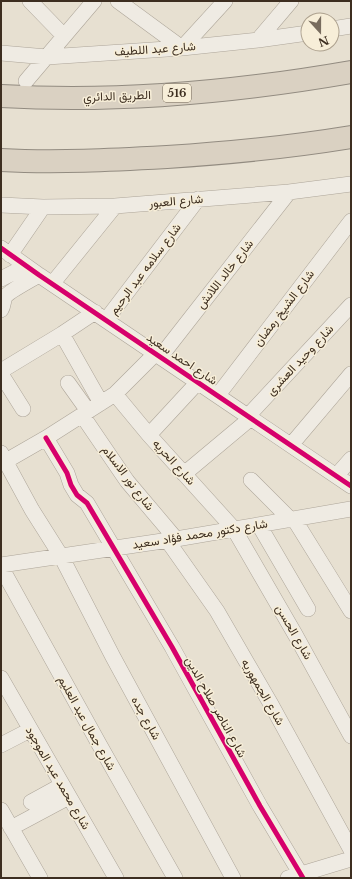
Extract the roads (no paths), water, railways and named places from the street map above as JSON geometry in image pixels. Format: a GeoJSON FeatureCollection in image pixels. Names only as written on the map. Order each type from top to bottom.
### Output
{"type":"FeatureCollection","features":[{"type":"Feature","properties":{"kind":"highway","name":"الطريق الدائري"},"geometry":{"type":"LineString","coordinates":[[1,96],[47,98],[161,94],[261,85],[351,72]]}},
{"type":"Feature","properties":{"kind":"highway"},"geometry":{"type":"LineString","coordinates":[[1,160],[20,161],[139,158],[226,153],[351,137]]}},
{"type":"Feature","properties":{"kind":"street"},"geometry":{"type":"LineString","coordinates":[[30,1],[64,36]]}},
{"type":"Feature","properties":{"kind":"street"},"geometry":{"type":"LineString","coordinates":[[26,81],[94,1]]}},
{"type":"Feature","properties":{"kind":"street"},"geometry":{"type":"LineString","coordinates":[[118,1],[182,48],[225,1]]}},
{"type":"Feature","properties":{"kind":"street"},"geometry":{"type":"LineString","coordinates":[[258,40],[291,1]]}},
{"type":"Feature","properties":{"kind":"street"},"geometry":{"type":"LineString","coordinates":[[340,28],[351,26]]}},
{"type":"Feature","properties":{"kind":"street","name":"شارع عبد اللطيف"},"geometry":{"type":"LineString","coordinates":[[1,53],[47,57],[182,48],[300,34]]}},
{"type":"Feature","properties":{"kind":"street","name":"شارع العبور"},"geometry":{"type":"LineString","coordinates":[[1,205],[43,207],[115,206],[290,192],[351,184]]}},
{"type":"Feature","properties":{"kind":"street","name":"شارع خالد اللانش"},"geometry":{"type":"LineString","coordinates":[[3,456],[46,438],[116,394],[158,355],[290,192]]}},
{"type":"Feature","properties":{"kind":"street","name":"شارع سلامه عبد الرحيم"},"geometry":{"type":"LineString","coordinates":[[1,371],[62,334],[100,316],[198,199]]}},
{"type":"Feature","properties":{"kind":"street"},"geometry":{"type":"LineString","coordinates":[[52,284],[115,206]]}},
{"type":"Feature","properties":{"kind":"street"},"geometry":{"type":"LineString","coordinates":[[5,251],[43,207]]}},
{"type":"Feature","properties":{"kind":"street","name":"شارع الشيخ رمضان"},"geometry":{"type":"LineString","coordinates":[[218,395],[351,221]]}},
{"type":"Feature","properties":{"kind":"street","name":"شارع احمد سعيد"},"geometry":{"type":"LineString","coordinates":[[5,251],[351,486]]}},
{"type":"Feature","properties":{"kind":"street"},"geometry":{"type":"LineString","coordinates":[[1,279],[26,266]]}},
{"type":"Feature","properties":{"kind":"street"},"geometry":{"type":"LineString","coordinates":[[1,310],[7,294],[39,275]]}},
{"type":"Feature","properties":{"kind":"street","name":"شارع وحيد العشرى"},"geometry":{"type":"LineString","coordinates":[[184,474],[250,417],[351,305]]}},
{"type":"Feature","properties":{"kind":"street"},"geometry":{"type":"LineString","coordinates":[[62,334],[90,410]]}},
{"type":"Feature","properties":{"kind":"street"},"geometry":{"type":"LineString","coordinates":[[1,374],[23,409]]}},
{"type":"Feature","properties":{"kind":"street"},"geometry":{"type":"LineString","coordinates":[[291,445],[351,374]]}},
{"type":"Feature","properties":{"kind":"street"},"geometry":{"type":"LineString","coordinates":[[149,435],[198,382]]}},
{"type":"Feature","properties":{"kind":"street"},"geometry":{"type":"LineString","coordinates":[[68,383],[90,410]]}},
{"type":"Feature","properties":{"kind":"street","name":"شارع الحريه"},"geometry":{"type":"LineString","coordinates":[[116,394],[149,435],[234,529]]}},
{"type":"Feature","properties":{"kind":"street","name":"شارع نور الاسلام"},"geometry":{"type":"LineString","coordinates":[[90,410],[127,481],[171,539]]}},
{"type":"Feature","properties":{"kind":"street","name":"شارع الناصر صلاح الدين"},"geometry":{"type":"LineString","coordinates":[[46,438],[67,473],[71,485],[77,495],[87,503],[172,647],[298,877]]}},
{"type":"Feature","properties":{"kind":"street","name":"شارع جده"},"geometry":{"type":"LineString","coordinates":[[3,456],[32,510],[61,556],[113,657],[233,878]]}},
{"type":"Feature","properties":{"kind":"street"},"geometry":{"type":"LineString","coordinates":[[336,476],[351,459]]}},
{"type":"Feature","properties":{"kind":"street"},"geometry":{"type":"LineString","coordinates":[[251,480],[292,519],[351,611]]}},
{"type":"Feature","properties":{"kind":"street","name":"شارع دكتور محمد فؤاد سعيد"},"geometry":{"type":"LineString","coordinates":[[1,566],[351,509]]}},
{"type":"Feature","properties":{"kind":"street"},"geometry":{"type":"LineString","coordinates":[[258,525],[308,609]]}},
{"type":"Feature","properties":{"kind":"street","name":"شارع الحسن"},"geometry":{"type":"LineString","coordinates":[[234,529],[296,636],[351,736]]}},
{"type":"Feature","properties":{"kind":"street","name":"شارع الجمهوريه"},"geometry":{"type":"LineString","coordinates":[[171,539],[217,611],[272,706],[350,858]]}},
{"type":"Feature","properties":{"kind":"street","name":"شارع جمال عبد العليم"},"geometry":{"type":"LineString","coordinates":[[1,566],[175,878]]}},
{"type":"Feature","properties":{"kind":"street","name":"شارع محمد عبد الموجود"},"geometry":{"type":"LineString","coordinates":[[3,685],[116,878]]}},
{"type":"Feature","properties":{"kind":"street"},"geometry":{"type":"LineString","coordinates":[[1,746],[30,730]]}},
{"type":"Feature","properties":{"kind":"street"},"geometry":{"type":"LineString","coordinates":[[31,802],[66,791]]}},
{"type":"Feature","properties":{"kind":"street"},"geometry":{"type":"LineString","coordinates":[[11,828],[66,791]]}},
{"type":"Feature","properties":{"kind":"street"},"geometry":{"type":"LineString","coordinates":[[1,810],[40,878]]}},
{"type":"Feature","properties":{"kind":"street"},"geometry":{"type":"LineString","coordinates":[[298,877],[350,858]]}}]}
